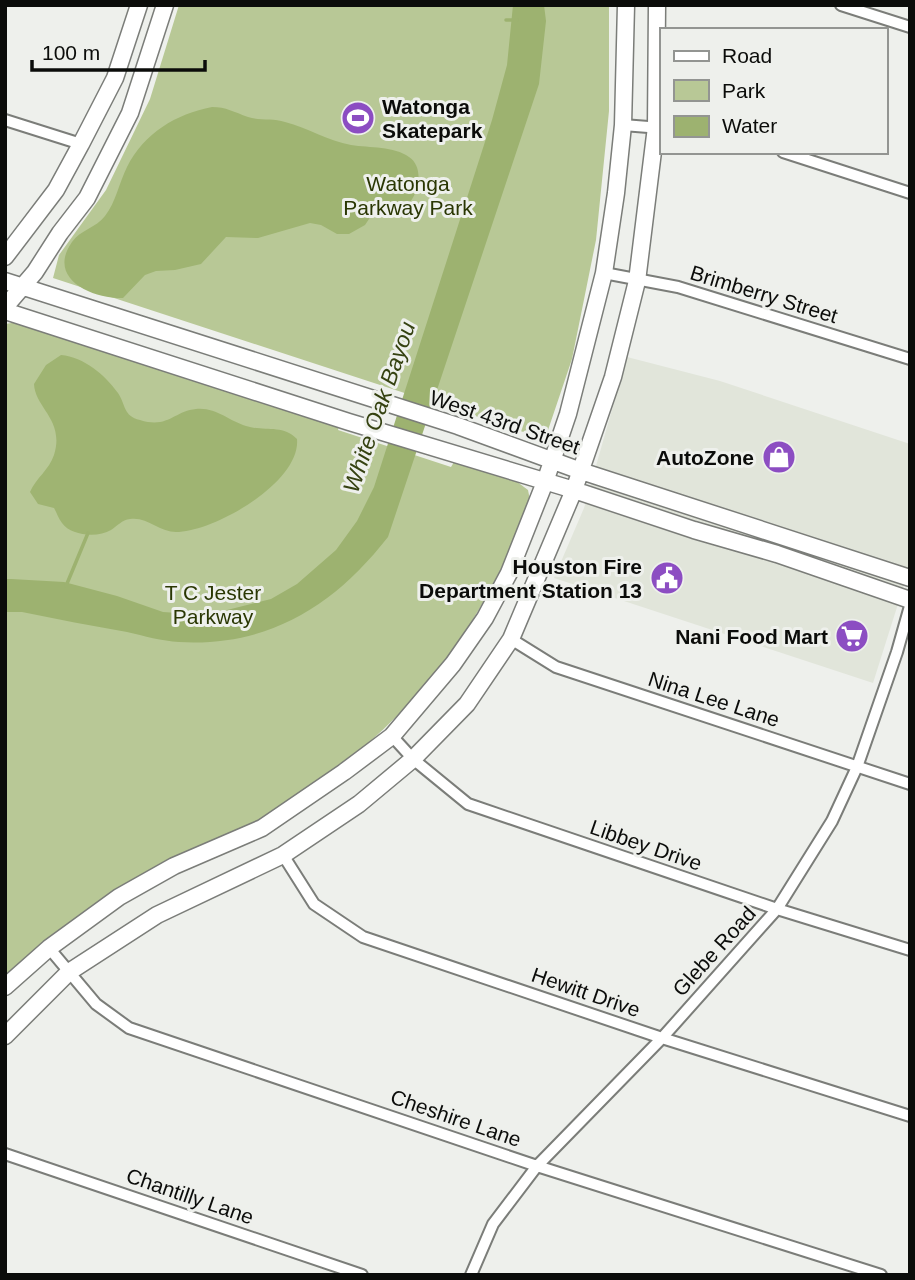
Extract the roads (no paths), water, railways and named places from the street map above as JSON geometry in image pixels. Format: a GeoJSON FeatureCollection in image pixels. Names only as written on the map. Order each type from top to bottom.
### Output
{"type":"FeatureCollection","features":[{"type":"Feature","properties":{"kind":"main road"},"geometry":{"type":"LineString","coordinates":[[5,257],[56,190],[116,79],[139,5]]}},
{"type":"Feature","properties":{"kind":"main road"},"geometry":{"type":"LineString","coordinates":[[5,309],[87,198],[131,113],[165,5]]}},
{"type":"Feature","properties":{"kind":"main road"},"geometry":{"type":"LineString","coordinates":[[5,987],[48,948],[119,897],[174,866],[262,828],[392,736],[453,664],[485,618],[509,573],[545,482],[568,414],[604,273],[623,125],[626,5]]}},
{"type":"Feature","properties":{"kind":"main road"},"geometry":{"type":"LineString","coordinates":[[5,1036],[69,972],[157,915],[283,855],[359,804],[413,759],[467,704],[511,639],[581,471],[612,377],[637,281],[659,128],[657,5]]}},
{"type":"Feature","properties":{"kind":"main road","name":"West 43rd Street"},"geometry":{"type":"LineString","coordinates":[[5,281],[458,426],[581,471],[910,578]]}},
{"type":"Feature","properties":{"kind":"main road","name":"West 43rd Street"},"geometry":{"type":"LineString","coordinates":[[5,309],[349,422],[777,554],[910,600]]}},
{"type":"Feature","properties":{"kind":"main road"},"geometry":{"type":"LineString","coordinates":[[254,391],[262,365]]}},
{"type":"Feature","properties":{"kind":"main road"},"geometry":{"type":"LineString","coordinates":[[694,530],[697,508]]}},
{"type":"Feature","properties":{"kind":"main road"},"geometry":{"type":"LineString","coordinates":[[777,554],[783,536]]}},
{"type":"Feature","properties":{"kind":"street"},"geometry":{"type":"LineString","coordinates":[[841,5],[910,27]]}},
{"type":"Feature","properties":{"kind":"street"},"geometry":{"type":"LineString","coordinates":[[5,120],[81,144]]}},
{"type":"Feature","properties":{"kind":"street"},"geometry":{"type":"LineString","coordinates":[[623,125],[659,128]]}},
{"type":"Feature","properties":{"kind":"street"},"geometry":{"type":"LineString","coordinates":[[789,154],[910,193]]}},
{"type":"Feature","properties":{"kind":"street","name":"Brimberry Street"},"geometry":{"type":"LineString","coordinates":[[604,273],[678,287],[910,359]]}},
{"type":"Feature","properties":{"kind":"street","name":"Glebe Road"},"geometry":{"type":"LineString","coordinates":[[471,1275],[493,1224],[537,1166],[662,1038],[777,909],[832,821],[857,766],[897,652],[910,606]]}},
{"type":"Feature","properties":{"kind":"street","name":"Nina Lee Lane"},"geometry":{"type":"LineString","coordinates":[[511,639],[556,667],[910,784]]}},
{"type":"Feature","properties":{"kind":"street","name":"Libbey Drive"},"geometry":{"type":"LineString","coordinates":[[392,736],[413,759],[468,804],[777,909],[910,950]]}},
{"type":"Feature","properties":{"kind":"street","name":"Hewitt Drive"},"geometry":{"type":"LineString","coordinates":[[283,855],[314,904],[363,937],[662,1038],[910,1116]]}},
{"type":"Feature","properties":{"kind":"street","name":"Cheshire Lane"},"geometry":{"type":"LineString","coordinates":[[48,948],[96,1004],[129,1028],[537,1166],[881,1275]]}},
{"type":"Feature","properties":{"kind":"street","name":"Chantilly Lane"},"geometry":{"type":"LineString","coordinates":[[5,1154],[362,1275]]}},
{"type":"Feature","properties":{"kind":"water"},"geometry":{"type":"Polygon","coordinates":[[[513,5],[544,5],[546,21],[539,84],[388,537],[367,562],[322,602],[270,629],[242,637],[212,642],[173,641],[22,612],[5,612],[5,579],[11,579],[64,582],[163,612],[207,615],[271,599],[297,584],[336,550],[357,521],[374,487],[492,120],[507,65],[513,5]]]}},
{"type":"Feature","properties":{"kind":"waterway"},"geometry":{"type":"LineString","coordinates":[[506,20],[517,20]]}},
{"type":"Feature","properties":{"kind":"waterway"},"geometry":{"type":"LineString","coordinates":[[66,586],[88,533]]}},
{"type":"Feature","properties":{"kind":"place","name":"Watonga Skatepark"},"geometry":{"type":"Point","coordinates":[358,118]}},
{"type":"Feature","properties":{"kind":"place","name":"AutoZone"},"geometry":{"type":"Point","coordinates":[779,457]}},
{"type":"Feature","properties":{"kind":"place","name":"Houston Fire Department Station 13"},"geometry":{"type":"Point","coordinates":[667,578]}},
{"type":"Feature","properties":{"kind":"place","name":"Nani Food Mart"},"geometry":{"type":"Point","coordinates":[852,636]}},
{"type":"Feature","properties":{"kind":"park label","name":"Watonga Parkway Park"},"geometry":{"type":"Point","coordinates":[408,195]}},
{"type":"Feature","properties":{"kind":"park label","name":"T C Jester Parkway"},"geometry":{"type":"Point","coordinates":[213,604]}},
{"type":"Feature","properties":{"kind":"water label","name":"White Oak Bayou"},"geometry":{"type":"Point","coordinates":[379,407]}}]}
